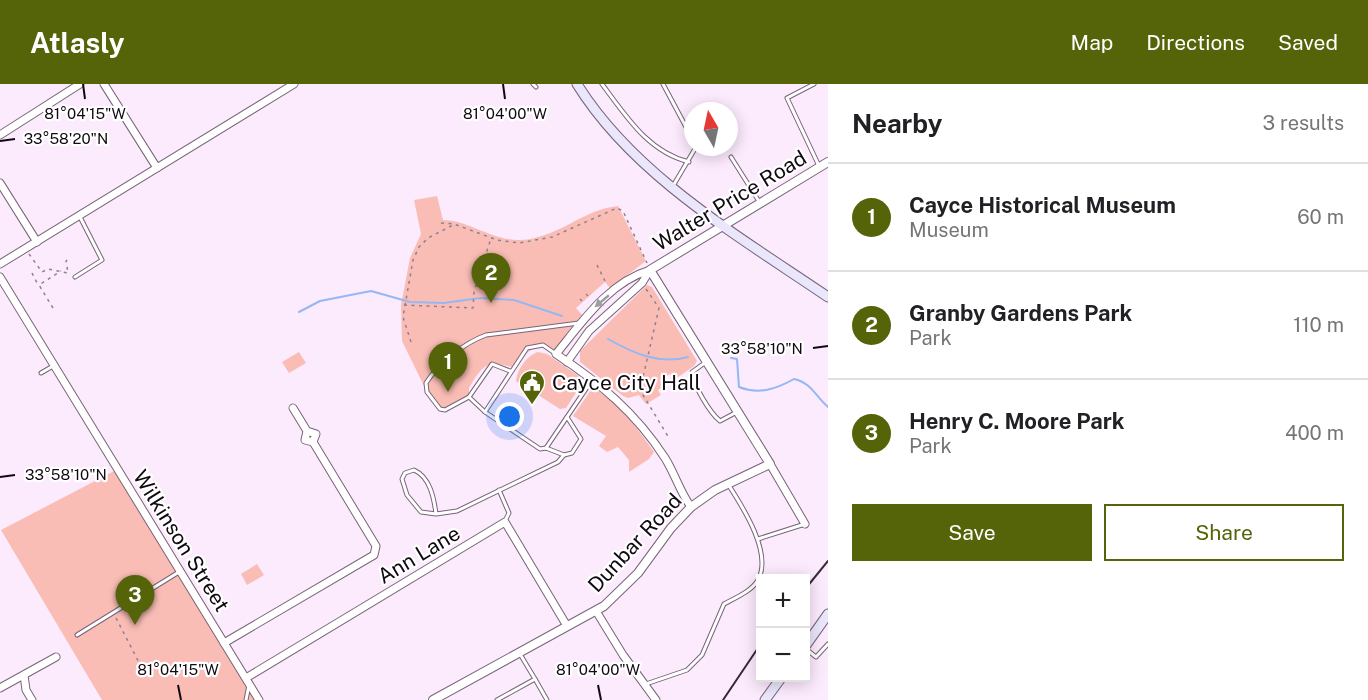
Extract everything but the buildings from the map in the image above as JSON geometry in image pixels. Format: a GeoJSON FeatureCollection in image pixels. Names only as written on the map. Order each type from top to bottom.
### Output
{"type":"FeatureCollection","features":[{"type":"Feature","properties":{"kind":"main road"},"geometry":{"type":"LineString","coordinates":[[577,84],[608,129],[636,157],[726,227],[828,297]]}},
{"type":"Feature","properties":{"kind":"main road"},"geometry":{"type":"LineString","coordinates":[[810,641],[828,614]]}},
{"type":"Feature","properties":{"kind":"main road"},"geometry":{"type":"LineString","coordinates":[[765,700],[779,682]]}},
{"type":"Feature","properties":{"kind":"street"},"geometry":{"type":"LineString","coordinates":[[0,135],[80,84]]}},
{"type":"Feature","properties":{"kind":"street"},"geometry":{"type":"LineString","coordinates":[[104,84],[157,168]]}},
{"type":"Feature","properties":{"kind":"street"},"geometry":{"type":"LineString","coordinates":[[0,264],[39,245],[79,216],[294,84]]}},
{"type":"Feature","properties":{"kind":"street","name":"Walter Price Road"},"geometry":{"type":"LineString","coordinates":[[650,270],[726,227],[828,162]]}},
{"type":"Feature","properties":{"kind":"street"},"geometry":{"type":"LineString","coordinates":[[0,183],[39,245]]}},
{"type":"Feature","properties":{"kind":"street"},"geometry":{"type":"LineString","coordinates":[[567,362],[589,331],[642,284],[650,270]]}},
{"type":"Feature","properties":{"kind":"street"},"geometry":{"type":"LineString","coordinates":[[650,270],[637,274],[579,323],[556,354],[614,396],[639,423],[665,459],[691,507]]}},
{"type":"Feature","properties":{"kind":"street"},"geometry":{"type":"LineString","coordinates":[[650,270],[806,524]]}},
{"type":"Feature","properties":{"kind":"street","name":"Wilkinson Street"},"geometry":{"type":"LineString","coordinates":[[0,277],[259,700]]}},
{"type":"Feature","properties":{"kind":"street"},"geometry":{"type":"LineString","coordinates":[[224,643],[374,555],[376,546],[313,442],[316,434],[307,431],[293,408]]}},
{"type":"Feature","properties":{"kind":"street","name":"Dunbar Road"},"geometry":{"type":"LineString","coordinates":[[433,700],[596,611],[638,573],[671,528],[691,507],[727,484],[770,464]]}},
{"type":"Feature","properties":{"kind":"street"},"geometry":{"type":"LineString","coordinates":[[505,522],[567,626]]}},
{"type":"Feature","properties":{"kind":"street","name":"Ann Lane"},"geometry":{"type":"LineString","coordinates":[[248,681],[505,522]]}},
{"type":"Feature","properties":{"kind":"street"},"geometry":{"type":"LineString","coordinates":[[596,611],[623,655],[657,700]]}},
{"type":"Feature","properties":{"kind":"street"},"geometry":{"type":"LineString","coordinates":[[0,688],[56,657]]}},
{"type":"Feature","properties":{"kind":"street"},"geometry":{"type":"LineString","coordinates":[[24,675],[26,690],[32,700]]}},
{"type":"Feature","properties":{"kind":"lane"},"geometry":{"type":"LineString","coordinates":[[602,84],[652,146],[664,154],[689,162]]}},
{"type":"Feature","properties":{"kind":"lane"},"geometry":{"type":"LineString","coordinates":[[663,84],[684,123]]}},
{"type":"Feature","properties":{"kind":"lane"},"geometry":{"type":"LineString","coordinates":[[814,84],[787,98],[819,168]]}},
{"type":"Feature","properties":{"kind":"lane"},"geometry":{"type":"LineString","coordinates":[[673,186],[692,156]]}},
{"type":"Feature","properties":{"kind":"lane"},"geometry":{"type":"LineString","coordinates":[[731,157],[761,205]]}},
{"type":"Feature","properties":{"kind":"lane"},"geometry":{"type":"LineString","coordinates":[[75,277],[100,263],[102,256],[79,216]]}},
{"type":"Feature","properties":{"kind":"lane"},"geometry":{"type":"LineString","coordinates":[[510,371],[492,364],[469,397],[445,410],[440,409],[427,392],[426,383],[437,370],[474,339],[486,335],[579,323]]}},
{"type":"Feature","properties":{"kind":"lane"},"geometry":{"type":"LineString","coordinates":[[485,412],[527,348],[533,345],[543,345],[556,354]]}},
{"type":"Feature","properties":{"kind":"lane"},"geometry":{"type":"LineString","coordinates":[[706,362],[692,372],[693,378],[717,419],[724,419],[736,412]]}},
{"type":"Feature","properties":{"kind":"lane"},"geometry":{"type":"LineString","coordinates":[[41,373],[54,366]]}},
{"type":"Feature","properties":{"kind":"lane"},"geometry":{"type":"LineString","coordinates":[[546,448],[592,379]]}},
{"type":"Feature","properties":{"kind":"lane"},"geometry":{"type":"LineString","coordinates":[[469,397],[485,412],[540,449],[546,448],[564,455],[572,453],[581,439],[567,417]]}},
{"type":"Feature","properties":{"kind":"lane"},"geometry":{"type":"LineString","coordinates":[[436,514],[434,498],[422,473],[414,470],[405,473],[402,479],[414,504],[421,512],[436,514],[457,511],[558,462],[564,455]]}},
{"type":"Feature","properties":{"kind":"lane"},"geometry":{"type":"LineString","coordinates":[[645,685],[687,670],[702,655],[724,604],[742,595],[758,579],[761,559],[758,539],[727,484]]}},
{"type":"Feature","properties":{"kind":"lane"},"geometry":{"type":"LineString","coordinates":[[499,490],[509,513],[505,522]]}},
{"type":"Feature","properties":{"kind":"lane"},"geometry":{"type":"LineString","coordinates":[[758,539],[806,524]]}},
{"type":"Feature","properties":{"kind":"lane"},"geometry":{"type":"LineString","coordinates":[[77,634],[180,571]]}},
{"type":"Feature","properties":{"kind":"lane"},"geometry":{"type":"LineString","coordinates":[[810,651],[816,657],[828,644]]}},
{"type":"Feature","properties":{"kind":"lane"},"geometry":{"type":"LineString","coordinates":[[520,652],[548,700]]}},
{"type":"Feature","properties":{"kind":"lane"},"geometry":{"type":"LineString","coordinates":[[497,700],[535,679]]}},
{"type":"Feature","properties":{"kind":"lane"},"geometry":{"type":"LineString","coordinates":[[246,700],[248,681]]}},
{"type":"Feature","properties":{"kind":"path"},"geometry":{"type":"LineString","coordinates":[[441,223],[454,224],[491,238],[519,243],[552,237],[613,208],[623,211],[650,270]]}},
{"type":"Feature","properties":{"kind":"path"},"geometry":{"type":"LineString","coordinates":[[411,342],[405,326],[404,305],[419,247],[428,238],[454,224]]}},
{"type":"Feature","properties":{"kind":"path"},"geometry":{"type":"LineString","coordinates":[[404,305],[473,308],[474,292],[491,238]]}},
{"type":"Feature","properties":{"kind":"path"},"geometry":{"type":"LineString","coordinates":[[28,253],[40,272],[48,269],[68,273],[66,261],[69,259]]}},
{"type":"Feature","properties":{"kind":"path"},"geometry":{"type":"LineString","coordinates":[[597,265],[605,281]]}},
{"type":"Feature","properties":{"kind":"path"},"geometry":{"type":"LineString","coordinates":[[39,285],[62,271]]}},
{"type":"Feature","properties":{"kind":"path"},"geometry":{"type":"LineString","coordinates":[[32,273],[53,308]]}},
{"type":"Feature","properties":{"kind":"path"},"geometry":{"type":"LineString","coordinates":[[642,284],[659,308],[640,390],[669,438]]}},
{"type":"Feature","properties":{"kind":"path"},"geometry":{"type":"LineString","coordinates":[[113,612],[146,676]]}},
{"type":"Feature","properties":{"kind":"shaded area"},"geometry":{"type":"Polygon","coordinates":[[[437,196],[443,220],[461,223],[499,237],[518,240],[545,235],[605,208],[618,206],[646,261],[610,288],[605,282],[576,308],[584,317],[556,354],[538,346],[528,352],[515,368],[498,364],[487,366],[482,369],[469,388],[469,397],[445,410],[440,409],[427,392],[402,341],[401,305],[410,258],[421,234],[414,200],[437,196]]]}},
{"type":"Feature","properties":{"kind":"shaded area"},"geometry":{"type":"Polygon","coordinates":[[[647,285],[652,287],[697,361],[694,366],[674,380],[670,374],[660,380],[663,387],[658,390],[661,395],[646,404],[639,395],[628,398],[623,396],[580,362],[580,351],[647,285]]]}},
{"type":"Feature","properties":{"kind":"shaded area"},"geometry":{"type":"Polygon","coordinates":[[[299,352],[306,363],[289,373],[282,362],[299,352]]]}},
{"type":"Feature","properties":{"kind":"shaded area"},"geometry":{"type":"Polygon","coordinates":[[[538,352],[547,354],[580,377],[581,385],[566,408],[560,409],[516,381],[523,364],[538,352]]]}},
{"type":"Feature","properties":{"kind":"shaded area"},"geometry":{"type":"Polygon","coordinates":[[[593,387],[625,412],[654,452],[649,459],[629,472],[629,460],[618,447],[607,452],[599,446],[606,436],[573,416],[593,387]]]}},
{"type":"Feature","properties":{"kind":"shaded area"},"geometry":{"type":"Polygon","coordinates":[[[118,469],[259,700],[102,700],[1,530],[118,469]]]}},
{"type":"Feature","properties":{"kind":"shaded area"},"geometry":{"type":"Polygon","coordinates":[[[257,564],[264,575],[247,585],[241,574],[257,564]]]}},
{"type":"Feature","properties":{"kind":"waterway"},"geometry":{"type":"LineString","coordinates":[[299,312],[320,301],[371,291],[410,302],[444,303],[480,298],[514,300],[562,316]]}},
{"type":"Feature","properties":{"kind":"waterway"},"geometry":{"type":"LineString","coordinates":[[608,339],[627,349],[657,359],[688,357]]}},
{"type":"Feature","properties":{"kind":"waterway"},"geometry":{"type":"LineString","coordinates":[[731,358],[737,359],[739,387],[754,391],[767,390],[794,379],[809,387],[828,407]]}},
{"type":"Feature","properties":{"kind":"railway"},"geometry":{"type":"LineString","coordinates":[[810,583],[828,561]]}},
{"type":"Feature","properties":{"kind":"railway"},"geometry":{"type":"LineString","coordinates":[[723,700],[756,651]]}},
{"type":"Feature","properties":{"kind":"place","name":"Granby Gardens Park"},"geometry":{"type":"Point","coordinates":[491,303]}},
{"type":"Feature","properties":{"kind":"place","name":"Cayce Historical Museum"},"geometry":{"type":"Point","coordinates":[448,392]}},
{"type":"Feature","properties":{"kind":"place","name":"Cayce City Hall"},"geometry":{"type":"Point","coordinates":[532,406]}},
{"type":"Feature","properties":{"kind":"place","name":"Henry C. Moore Park"},"geometry":{"type":"Point","coordinates":[135,625]}}]}
